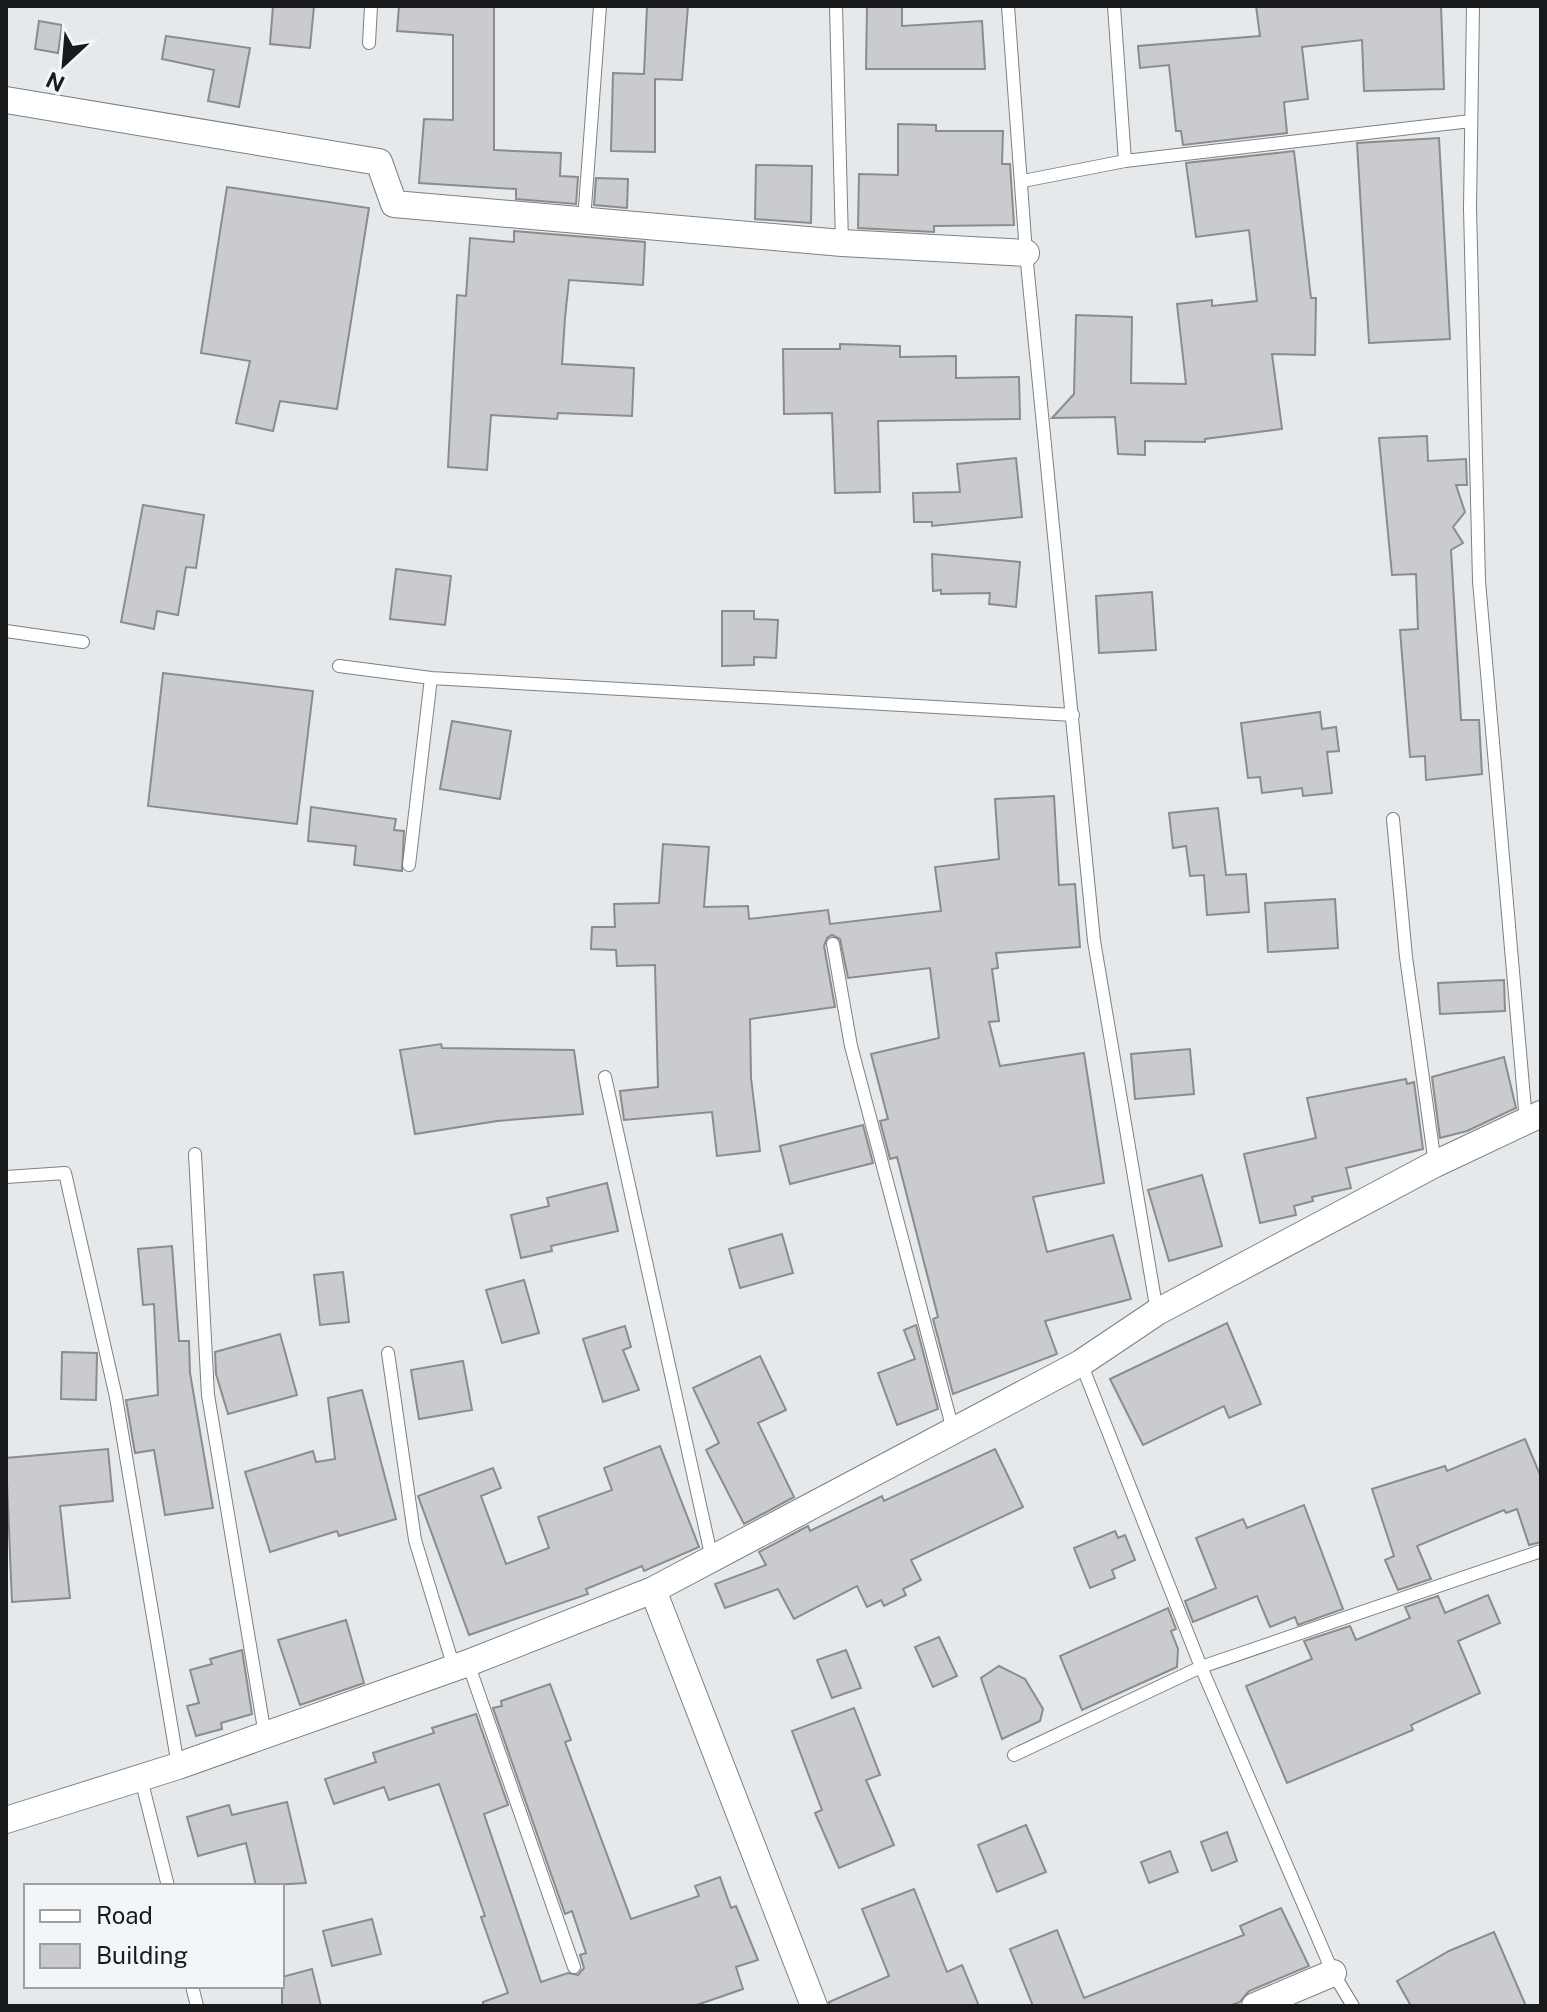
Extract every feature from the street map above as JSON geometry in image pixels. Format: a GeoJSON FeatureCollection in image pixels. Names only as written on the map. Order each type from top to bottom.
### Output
{"type":"FeatureCollection","features":[{"type":"Feature","properties":{"kind":"street"},"geometry":{"type":"LineString","coordinates":[[6,100],[379,162],[394,204],[842,243],[1026,253]]}},
{"type":"Feature","properties":{"kind":"street"},"geometry":{"type":"LineString","coordinates":[[6,1820],[140,1775],[178,1766],[461,1665],[653,1590],[1081,1363],[1157,1312],[1435,1164],[1534,1118]]}},
{"type":"Feature","properties":{"kind":"street"},"geometry":{"type":"LineString","coordinates":[[653,1590],[814,2006]]}},
{"type":"Feature","properties":{"kind":"street"},"geometry":{"type":"LineString","coordinates":[[1255,2006],[1333,1973]]}},
{"type":"Feature","properties":{"kind":"lane"},"geometry":{"type":"LineString","coordinates":[[369,43],[371,6]]}},
{"type":"Feature","properties":{"kind":"lane"},"geometry":{"type":"LineString","coordinates":[[584,220],[600,6]]}},
{"type":"Feature","properties":{"kind":"lane"},"geometry":{"type":"LineString","coordinates":[[836,6],[842,243]]}},
{"type":"Feature","properties":{"kind":"lane"},"geometry":{"type":"LineString","coordinates":[[1008,6],[1026,253],[1094,941],[1157,1312]]}},
{"type":"Feature","properties":{"kind":"lane"},"geometry":{"type":"LineString","coordinates":[[1114,6],[1125,161]]}},
{"type":"Feature","properties":{"kind":"lane"},"geometry":{"type":"LineString","coordinates":[[1473,6],[1471,121],[1479,581],[1534,1118]]}},
{"type":"Feature","properties":{"kind":"lane"},"geometry":{"type":"LineString","coordinates":[[1023,181],[1125,161],[1471,121]]}},
{"type":"Feature","properties":{"kind":"lane"},"geometry":{"type":"LineString","coordinates":[[6,631],[83,642]]}},
{"type":"Feature","properties":{"kind":"lane"},"geometry":{"type":"LineString","coordinates":[[339,666],[431,678],[1073,715]]}},
{"type":"Feature","properties":{"kind":"lane"},"geometry":{"type":"LineString","coordinates":[[409,865],[431,678]]}},
{"type":"Feature","properties":{"kind":"lane"},"geometry":{"type":"LineString","coordinates":[[1393,819],[1406,957],[1435,1164]]}},
{"type":"Feature","properties":{"kind":"lane"},"geometry":{"type":"LineString","coordinates":[[833,944],[851,1046],[953,1430]]}},
{"type":"Feature","properties":{"kind":"lane"},"geometry":{"type":"LineString","coordinates":[[605,1077],[712,1559]]}},
{"type":"Feature","properties":{"kind":"lane"},"geometry":{"type":"LineString","coordinates":[[195,1154],[208,1395],[265,1735]]}},
{"type":"Feature","properties":{"kind":"lane"},"geometry":{"type":"LineString","coordinates":[[6,1177],[65,1173],[116,1397],[178,1766]]}},
{"type":"Feature","properties":{"kind":"lane"},"geometry":{"type":"LineString","coordinates":[[388,1353],[415,1540],[574,1967]]}},
{"type":"Feature","properties":{"kind":"lane"},"geometry":{"type":"LineString","coordinates":[[1081,1363],[1201,1667],[1333,1973],[1353,2006]]}},
{"type":"Feature","properties":{"kind":"lane"},"geometry":{"type":"LineString","coordinates":[[1014,1755],[1201,1667],[1541,1551]]}},
{"type":"Feature","properties":{"kind":"lane"},"geometry":{"type":"LineString","coordinates":[[140,1775],[167,1884]]}},
{"type":"Feature","properties":{"kind":"building"},"geometry":{"type":"Polygon","coordinates":[[[273,6],[314,6],[310,48],[270,44],[273,6]]]}},
{"type":"Feature","properties":{"kind":"building"},"geometry":{"type":"Polygon","coordinates":[[[399,6],[494,6],[494,150],[561,153],[560,176],[578,177],[576,204],[516,199],[516,189],[419,183],[424,119],[453,120],[453,35],[397,31],[399,6]]]}},
{"type":"Feature","properties":{"kind":"building"},"geometry":{"type":"Polygon","coordinates":[[[647,6],[688,6],[682,80],[655,79],[655,152],[611,151],[613,73],[644,74],[647,6]]]}},
{"type":"Feature","properties":{"kind":"building"},"geometry":{"type":"Polygon","coordinates":[[[867,6],[902,6],[902,26],[982,21],[985,69],[866,69],[867,6]]]}},
{"type":"Feature","properties":{"kind":"building"},"geometry":{"type":"Polygon","coordinates":[[[1256,6],[1441,6],[1444,89],[1364,91],[1362,40],[1302,47],[1308,99],[1284,102],[1287,133],[1183,145],[1181,131],[1176,131],[1169,65],[1140,68],[1138,46],[1260,36],[1256,6]]]}},
{"type":"Feature","properties":{"kind":"building"},"geometry":{"type":"Polygon","coordinates":[[[39,21],[62,25],[58,53],[35,49],[39,21]]]}},
{"type":"Feature","properties":{"kind":"building"},"geometry":{"type":"Polygon","coordinates":[[[166,36],[250,48],[239,107],[208,101],[214,70],[162,59],[166,36]]]}},
{"type":"Feature","properties":{"kind":"building"},"geometry":{"type":"Polygon","coordinates":[[[898,124],[936,125],[936,131],[1003,131],[1002,164],[1010,164],[1014,225],[934,226],[934,232],[858,228],[859,174],[898,175],[898,124]]]}},
{"type":"Feature","properties":{"kind":"building"},"geometry":{"type":"Polygon","coordinates":[[[1439,138],[1450,339],[1369,343],[1357,143],[1439,138]]]}},
{"type":"Feature","properties":{"kind":"building"},"geometry":{"type":"Polygon","coordinates":[[[1294,151],[1311,298],[1316,298],[1315,355],[1272,354],[1282,429],[1205,439],[1205,442],[1145,441],[1145,455],[1118,454],[1115,417],[1052,418],[1074,394],[1076,315],[1132,317],[1131,383],[1186,384],[1177,304],[1212,300],[1212,306],[1257,301],[1249,230],[1196,237],[1186,163],[1294,151]]]}},
{"type":"Feature","properties":{"kind":"building"},"geometry":{"type":"Polygon","coordinates":[[[756,165],[812,166],[811,223],[755,219],[756,165]]]}},
{"type":"Feature","properties":{"kind":"building"},"geometry":{"type":"Polygon","coordinates":[[[596,178],[628,179],[627,208],[594,205],[596,178]]]}},
{"type":"Feature","properties":{"kind":"building"},"geometry":{"type":"Polygon","coordinates":[[[227,187],[369,208],[337,409],[280,401],[273,431],[236,423],[250,361],[201,353],[227,187]]]}},
{"type":"Feature","properties":{"kind":"building"},"geometry":{"type":"Polygon","coordinates":[[[514,231],[645,242],[643,285],[569,280],[565,318],[562,364],[634,368],[632,416],[558,413],[557,419],[491,415],[487,470],[448,467],[457,295],[466,296],[470,238],[514,242],[514,231]]]}},
{"type":"Feature","properties":{"kind":"building"},"geometry":{"type":"Polygon","coordinates":[[[840,344],[900,346],[900,357],[956,356],[956,378],[1019,377],[1020,419],[878,421],[880,492],[835,493],[832,413],[784,414],[783,349],[840,349],[840,344]]]}},
{"type":"Feature","properties":{"kind":"building"},"geometry":{"type":"Polygon","coordinates":[[[1427,436],[1428,461],[1466,459],[1467,485],[1456,485],[1465,512],[1453,527],[1463,543],[1451,550],[1461,720],[1479,720],[1482,774],[1426,780],[1425,756],[1410,757],[1400,630],[1418,629],[1416,574],[1392,575],[1379,438],[1427,436]]]}},
{"type":"Feature","properties":{"kind":"building"},"geometry":{"type":"Polygon","coordinates":[[[1016,458],[1022,517],[932,526],[932,522],[914,522],[913,493],[960,492],[957,464],[1016,458]]]}},
{"type":"Feature","properties":{"kind":"building"},"geometry":{"type":"Polygon","coordinates":[[[143,505],[204,515],[196,568],[186,567],[178,615],[157,611],[154,629],[121,622],[143,505]]]}},
{"type":"Feature","properties":{"kind":"building"},"geometry":{"type":"Polygon","coordinates":[[[932,554],[1020,562],[1016,607],[989,604],[990,593],[941,594],[941,590],[933,591],[932,554]]]}},
{"type":"Feature","properties":{"kind":"building"},"geometry":{"type":"Polygon","coordinates":[[[396,569],[451,576],[445,625],[390,619],[396,569]]]}},
{"type":"Feature","properties":{"kind":"building"},"geometry":{"type":"Polygon","coordinates":[[[1152,592],[1156,650],[1099,653],[1096,596],[1152,592]]]}},
{"type":"Feature","properties":{"kind":"building"},"geometry":{"type":"Polygon","coordinates":[[[722,611],[754,611],[754,619],[778,620],[776,658],[754,657],[754,665],[722,666],[722,611]]]}},
{"type":"Feature","properties":{"kind":"building"},"geometry":{"type":"Polygon","coordinates":[[[163,673],[313,691],[297,824],[148,806],[163,673]]]}},
{"type":"Feature","properties":{"kind":"building"},"geometry":{"type":"Polygon","coordinates":[[[1320,712],[1322,729],[1336,727],[1339,751],[1327,752],[1332,793],[1303,796],[1302,788],[1262,793],[1260,777],[1248,778],[1241,723],[1320,712]]]}},
{"type":"Feature","properties":{"kind":"building"},"geometry":{"type":"Polygon","coordinates":[[[452,721],[511,731],[500,799],[440,789],[452,721]]]}},
{"type":"Feature","properties":{"kind":"building"},"geometry":{"type":"Polygon","coordinates":[[[1054,796],[1059,885],[1075,884],[1080,947],[996,953],[998,968],[992,969],[999,1021],[989,1022],[1000,1066],[1084,1053],[1104,1183],[1033,1197],[1047,1252],[1113,1235],[1131,1299],[1045,1321],[1057,1354],[953,1394],[933,1319],[938,1317],[897,1157],[890,1159],[880,1121],[888,1119],[871,1054],[939,1038],[930,968],[848,978],[840,939],[832,935],[827,938],[824,946],[835,1007],[750,1019],[751,1078],[760,1151],[717,1156],[712,1112],[624,1120],[620,1091],[658,1087],[655,965],[617,966],[616,950],[591,949],[592,927],[615,927],[614,904],[659,903],[663,844],[709,847],[704,907],[748,906],[749,919],[828,910],[830,924],[941,911],[935,867],[999,859],[995,799],[1054,796]]]}},
{"type":"Feature","properties":{"kind":"building"},"geometry":{"type":"Polygon","coordinates":[[[311,807],[396,819],[394,830],[404,831],[402,871],[354,865],[356,846],[308,841],[311,807]]]}},
{"type":"Feature","properties":{"kind":"building"},"geometry":{"type":"Polygon","coordinates":[[[1218,808],[1226,875],[1246,874],[1249,912],[1207,915],[1204,875],[1190,876],[1186,846],[1173,848],[1169,813],[1218,808]]]}},
{"type":"Feature","properties":{"kind":"building"},"geometry":{"type":"Polygon","coordinates":[[[1335,899],[1338,948],[1268,952],[1265,903],[1335,899]]]}},
{"type":"Feature","properties":{"kind":"building"},"geometry":{"type":"Polygon","coordinates":[[[1504,980],[1505,1011],[1440,1014],[1438,983],[1504,980]]]}},
{"type":"Feature","properties":{"kind":"building"},"geometry":{"type":"Polygon","coordinates":[[[441,1044],[442,1048],[574,1050],[583,1114],[497,1121],[415,1134],[400,1050],[441,1044]]]}},
{"type":"Feature","properties":{"kind":"building"},"geometry":{"type":"Polygon","coordinates":[[[1190,1049],[1194,1094],[1135,1099],[1131,1054],[1190,1049]]]}},
{"type":"Feature","properties":{"kind":"building"},"geometry":{"type":"Polygon","coordinates":[[[1504,1057],[1516,1108],[1467,1131],[1440,1138],[1432,1077],[1504,1057]]]}},
{"type":"Feature","properties":{"kind":"building"},"geometry":{"type":"Polygon","coordinates":[[[1406,1079],[1407,1084],[1414,1082],[1423,1149],[1346,1168],[1351,1188],[1312,1197],[1313,1201],[1294,1206],[1296,1215],[1260,1223],[1244,1154],[1316,1138],[1307,1098],[1406,1079]]]}},
{"type":"Feature","properties":{"kind":"building"},"geometry":{"type":"Polygon","coordinates":[[[863,1125],[873,1163],[790,1184],[780,1146],[863,1125]]]}},
{"type":"Feature","properties":{"kind":"building"},"geometry":{"type":"Polygon","coordinates":[[[1202,1175],[1222,1246],[1169,1261],[1148,1190],[1202,1175]]]}},
{"type":"Feature","properties":{"kind":"building"},"geometry":{"type":"Polygon","coordinates":[[[607,1183],[618,1231],[551,1246],[552,1251],[521,1258],[511,1215],[549,1206],[547,1198],[607,1183]]]}},
{"type":"Feature","properties":{"kind":"building"},"geometry":{"type":"Polygon","coordinates":[[[782,1234],[793,1273],[740,1288],[729,1249],[782,1234]]]}},
{"type":"Feature","properties":{"kind":"building"},"geometry":{"type":"Polygon","coordinates":[[[172,1246],[179,1341],[189,1341],[190,1373],[213,1508],[165,1515],[154,1450],[135,1453],[126,1400],[158,1395],[154,1304],[143,1305],[138,1249],[172,1246]]]}},
{"type":"Feature","properties":{"kind":"building"},"geometry":{"type":"Polygon","coordinates":[[[343,1272],[349,1322],[320,1325],[314,1275],[343,1272]]]}},
{"type":"Feature","properties":{"kind":"building"},"geometry":{"type":"Polygon","coordinates":[[[524,1280],[539,1333],[502,1343],[486,1290],[524,1280]]]}},
{"type":"Feature","properties":{"kind":"building"},"geometry":{"type":"Polygon","coordinates":[[[1227,1323],[1261,1404],[1229,1418],[1224,1406],[1143,1445],[1110,1379],[1227,1323]]]}},
{"type":"Feature","properties":{"kind":"building"},"geometry":{"type":"Polygon","coordinates":[[[916,1325],[938,1409],[897,1425],[878,1373],[915,1359],[904,1330],[916,1325]]]}},
{"type":"Feature","properties":{"kind":"building"},"geometry":{"type":"Polygon","coordinates":[[[625,1326],[631,1347],[623,1350],[639,1390],[603,1402],[583,1339],[625,1326]]]}},
{"type":"Feature","properties":{"kind":"building"},"geometry":{"type":"Polygon","coordinates":[[[280,1334],[297,1395],[228,1414],[216,1374],[215,1352],[280,1334]]]}},
{"type":"Feature","properties":{"kind":"building"},"geometry":{"type":"Polygon","coordinates":[[[62,1352],[97,1353],[96,1400],[61,1399],[62,1352]]]}},
{"type":"Feature","properties":{"kind":"building"},"geometry":{"type":"Polygon","coordinates":[[[760,1356],[786,1410],[758,1423],[794,1497],[744,1524],[706,1450],[719,1443],[693,1388],[760,1356]]]}},
{"type":"Feature","properties":{"kind":"building"},"geometry":{"type":"Polygon","coordinates":[[[463,1361],[472,1410],[419,1419],[411,1370],[463,1361]]]}},
{"type":"Feature","properties":{"kind":"building"},"geometry":{"type":"Polygon","coordinates":[[[362,1390],[396,1519],[339,1536],[337,1531],[270,1552],[245,1472],[313,1451],[316,1462],[335,1459],[328,1398],[362,1390]]]}},
{"type":"Feature","properties":{"kind":"building"},"geometry":{"type":"Polygon","coordinates":[[[1525,1439],[1541,1477],[1541,1542],[1529,1545],[1517,1509],[1506,1513],[1504,1510],[1417,1546],[1431,1579],[1398,1590],[1385,1560],[1394,1556],[1372,1489],[1445,1466],[1447,1471],[1525,1439]]]}},
{"type":"Feature","properties":{"kind":"building"},"geometry":{"type":"Polygon","coordinates":[[[660,1446],[699,1547],[644,1571],[642,1566],[586,1589],[588,1594],[469,1635],[418,1496],[493,1468],[501,1488],[481,1496],[506,1564],[549,1548],[538,1517],[612,1490],[604,1468],[660,1446]]]}},
{"type":"Feature","properties":{"kind":"building"},"geometry":{"type":"Polygon","coordinates":[[[108,1449],[113,1501],[60,1506],[70,1598],[12,1602],[6,1458],[108,1449]]]}},
{"type":"Feature","properties":{"kind":"building"},"geometry":{"type":"Polygon","coordinates":[[[995,1449],[1023,1507],[911,1560],[921,1580],[903,1589],[906,1595],[884,1606],[881,1600],[867,1607],[857,1586],[794,1619],[778,1589],[725,1608],[715,1584],[766,1565],[759,1552],[808,1526],[810,1531],[882,1496],[884,1501],[995,1449]]]}},
{"type":"Feature","properties":{"kind":"building"},"geometry":{"type":"Polygon","coordinates":[[[1304,1505],[1343,1609],[1298,1625],[1295,1617],[1270,1627],[1257,1596],[1193,1622],[1185,1601],[1216,1588],[1196,1538],[1243,1519],[1247,1528],[1304,1505]]]}},
{"type":"Feature","properties":{"kind":"building"},"geometry":{"type":"Polygon","coordinates":[[[1115,1531],[1118,1538],[1125,1535],[1135,1560],[1112,1570],[1115,1578],[1090,1588],[1074,1548],[1115,1531]]]}},
{"type":"Feature","properties":{"kind":"building"},"geometry":{"type":"Polygon","coordinates":[[[1488,1595],[1500,1623],[1458,1641],[1480,1693],[1411,1725],[1413,1730],[1287,1783],[1246,1686],[1312,1659],[1304,1641],[1350,1626],[1356,1640],[1410,1618],[1405,1607],[1438,1596],[1445,1613],[1488,1595]]]}},
{"type":"Feature","properties":{"kind":"building"},"geometry":{"type":"Polygon","coordinates":[[[1168,1608],[1176,1629],[1171,1631],[1178,1649],[1177,1667],[1082,1710],[1060,1656],[1168,1608]]]}},
{"type":"Feature","properties":{"kind":"building"},"geometry":{"type":"Polygon","coordinates":[[[346,1620],[364,1683],[300,1705],[278,1640],[346,1620]]]}},
{"type":"Feature","properties":{"kind":"building"},"geometry":{"type":"Polygon","coordinates":[[[939,1637],[957,1676],[933,1687],[915,1647],[939,1637]]]}},
{"type":"Feature","properties":{"kind":"building"},"geometry":{"type":"Polygon","coordinates":[[[242,1650],[252,1714],[221,1723],[222,1729],[196,1736],[187,1706],[199,1703],[190,1670],[212,1664],[210,1659],[242,1650]]]}},
{"type":"Feature","properties":{"kind":"building"},"geometry":{"type":"Polygon","coordinates":[[[846,1650],[861,1688],[832,1698],[817,1660],[846,1650]]]}},
{"type":"Feature","properties":{"kind":"building"},"geometry":{"type":"Polygon","coordinates":[[[999,1666],[1025,1679],[1043,1709],[1040,1721],[1002,1739],[981,1678],[999,1666]]]}},
{"type":"Feature","properties":{"kind":"building"},"geometry":{"type":"Polygon","coordinates":[[[550,1684],[571,1740],[565,1742],[631,1919],[699,1896],[695,1886],[720,1877],[731,1908],[736,1906],[758,1960],[736,1967],[743,1989],[694,2006],[483,2006],[483,2002],[508,1993],[439,1784],[389,1800],[384,1787],[334,1804],[325,1779],[376,1762],[373,1753],[434,1733],[432,1728],[476,1714],[508,1805],[484,1814],[541,1982],[568,1973],[578,1975],[584,1968],[580,1955],[586,1953],[572,1911],[565,1914],[493,1708],[502,1706],[501,1701],[550,1684]]]}},
{"type":"Feature","properties":{"kind":"building"},"geometry":{"type":"Polygon","coordinates":[[[854,1708],[880,1775],[866,1780],[894,1845],[839,1868],[815,1813],[822,1810],[792,1731],[854,1708]]]}},
{"type":"Feature","properties":{"kind":"building"},"geometry":{"type":"Polygon","coordinates":[[[287,1802],[306,1883],[256,1884],[246,1843],[198,1856],[187,1817],[229,1805],[232,1815],[287,1802]]]}},
{"type":"Feature","properties":{"kind":"building"},"geometry":{"type":"Polygon","coordinates":[[[1026,1825],[1046,1872],[997,1892],[978,1845],[1026,1825]]]}},
{"type":"Feature","properties":{"kind":"building"},"geometry":{"type":"Polygon","coordinates":[[[1227,1832],[1237,1861],[1212,1871],[1201,1842],[1227,1832]]]}},
{"type":"Feature","properties":{"kind":"building"},"geometry":{"type":"Polygon","coordinates":[[[1170,1851],[1178,1872],[1149,1883],[1141,1862],[1170,1851]]]}},
{"type":"Feature","properties":{"kind":"building"},"geometry":{"type":"Polygon","coordinates":[[[914,1889],[947,1972],[962,1965],[979,2006],[830,2006],[829,2002],[889,1976],[862,1909],[914,1889]]]}},
{"type":"Feature","properties":{"kind":"building"},"geometry":{"type":"Polygon","coordinates":[[[1281,1908],[1309,1966],[1249,1991],[1240,2002],[1229,2006],[1033,2006],[1010,1949],[1057,1930],[1084,1998],[1244,1935],[1240,1926],[1281,1908]]]}},
{"type":"Feature","properties":{"kind":"building"},"geometry":{"type":"Polygon","coordinates":[[[372,1919],[381,1954],[332,1966],[323,1931],[372,1919]]]}},
{"type":"Feature","properties":{"kind":"building"},"geometry":{"type":"Polygon","coordinates":[[[1494,1932],[1526,2006],[1411,2006],[1397,1981],[1449,1951],[1494,1932]]]}},
{"type":"Feature","properties":{"kind":"building"},"geometry":{"type":"Polygon","coordinates":[[[312,1969],[321,2006],[282,2006],[284,1976],[312,1969]]]}}]}
